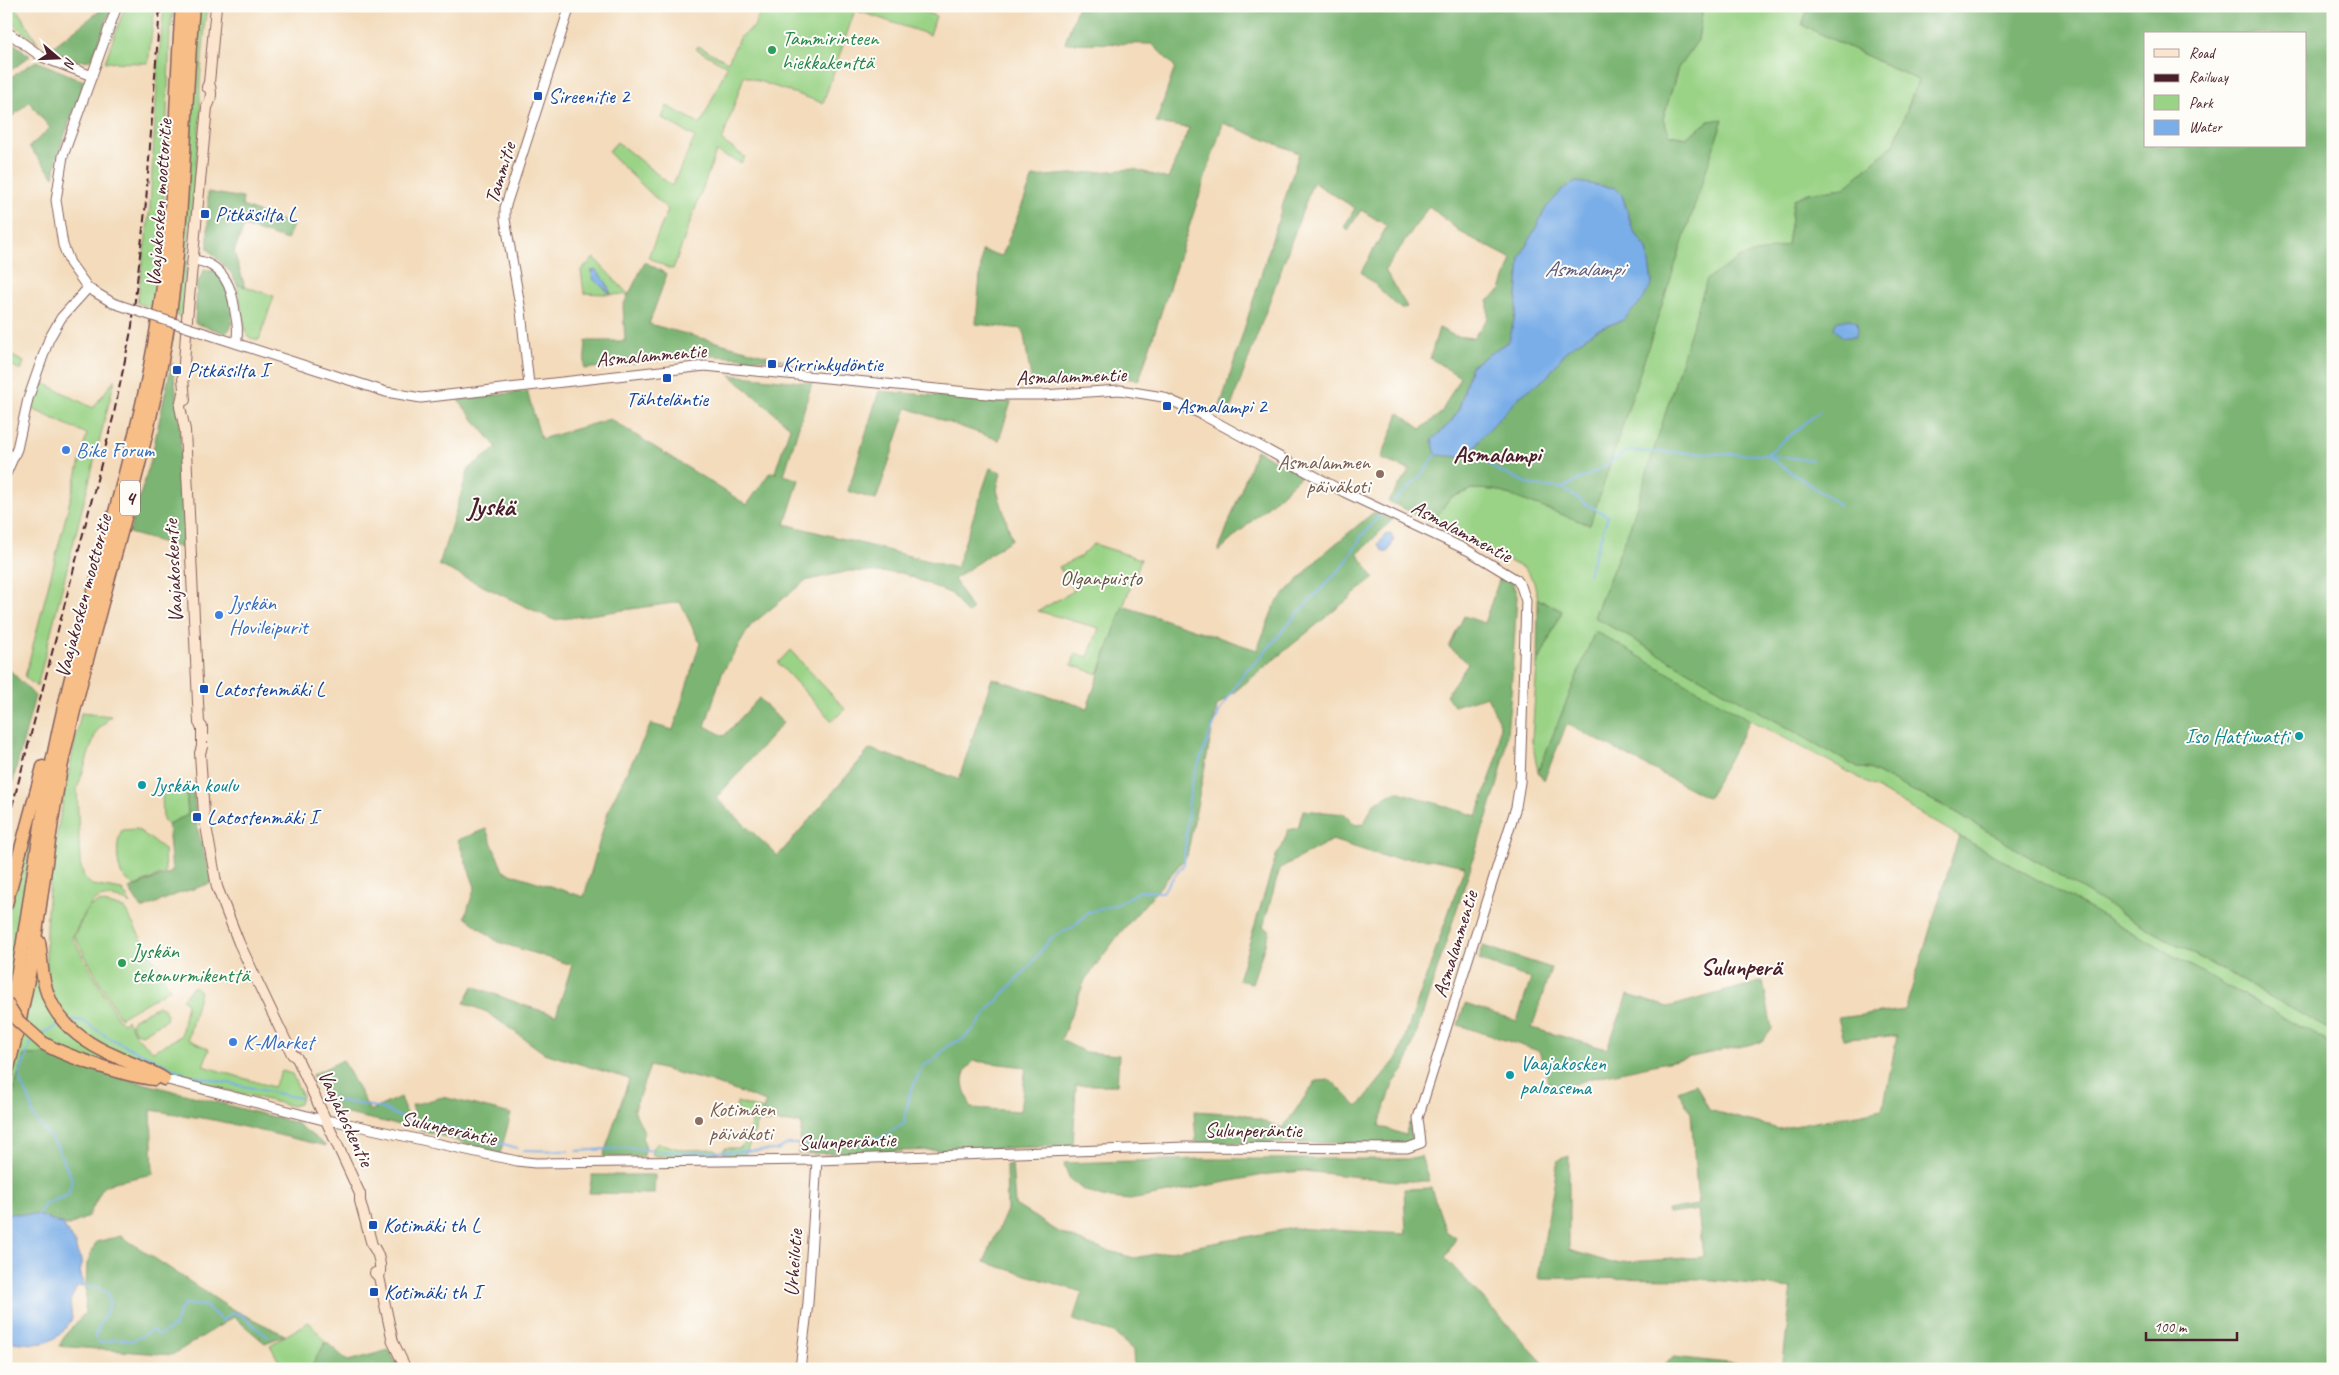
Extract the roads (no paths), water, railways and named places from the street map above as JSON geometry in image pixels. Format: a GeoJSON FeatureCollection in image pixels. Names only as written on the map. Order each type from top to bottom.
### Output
{"type":"FeatureCollection","features":[{"type":"Feature","properties":{"kind":"highway","name":"Vaajakosken moottoritie"},"geometry":{"type":"LineString","coordinates":[[6,1032],[20,960],[40,824],[57,735],[137,423],[154,340],[164,281],[170,213],[182,6]]}},
{"type":"Feature","properties":{"kind":"highway","name":"Vaajakosken moottoritie"},"geometry":{"type":"LineString","coordinates":[[6,1075],[25,996],[37,925],[50,825],[62,763],[140,458],[165,342],[174,283],[183,186],[193,6]]}},
{"type":"Feature","properties":{"kind":"highway"},"geometry":{"type":"LineString","coordinates":[[6,904],[42,772],[49,750],[57,735]]}},
{"type":"Feature","properties":{"kind":"highway"},"geometry":{"type":"LineString","coordinates":[[37,925],[43,978],[49,1000],[63,1021],[87,1042],[154,1072],[164,1079]]}},
{"type":"Feature","properties":{"kind":"highway"},"geometry":{"type":"LineString","coordinates":[[6,1002],[17,1020],[43,1043],[71,1056],[102,1066],[152,1079],[164,1079]]}},
{"type":"Feature","properties":{"kind":"main road","name":"Vaajakoskentie"},"geometry":{"type":"LineString","coordinates":[[216,6],[209,82],[212,88],[210,102],[207,107],[183,394],[180,407],[184,418],[199,723],[202,727],[202,747],[200,753],[204,815],[217,887],[239,943],[292,1054],[294,1068],[323,1120],[360,1194],[372,1245],[371,1250],[375,1272],[379,1277],[394,1342],[406,1369]]}},
{"type":"Feature","properties":{"kind":"street"},"geometry":{"type":"LineString","coordinates":[[6,474],[17,449],[30,393],[49,339],[61,318],[88,288],[70,262],[63,245],[56,200],[58,174],[117,6]]}},
{"type":"Feature","properties":{"kind":"street","name":"Tammitie"},"geometry":{"type":"LineString","coordinates":[[529,385],[521,311],[505,219],[506,208],[570,6]]}},
{"type":"Feature","properties":{"kind":"street"},"geometry":{"type":"LineString","coordinates":[[6,31],[42,57],[92,76]]}},
{"type":"Feature","properties":{"kind":"street"},"geometry":{"type":"LineString","coordinates":[[193,260],[203,261],[213,266],[228,282],[238,327],[236,343]]}},
{"type":"Feature","properties":{"kind":"street","name":"Asmalammentie"},"geometry":{"type":"LineString","coordinates":[[88,288],[113,303],[386,392],[408,397],[434,398],[529,385],[704,366],[997,395],[1042,395],[1106,390],[1149,393],[1176,402],[1201,414],[1344,492],[1469,551],[1517,580],[1526,601],[1519,795],[1418,1118],[1421,1143]]}},
{"type":"Feature","properties":{"kind":"street","name":"Sulunperäntie"},"geometry":{"type":"LineString","coordinates":[[164,1079],[323,1120],[517,1161],[535,1163],[818,1160],[1147,1148],[1407,1148],[1421,1143]]}},
{"type":"Feature","properties":{"kind":"street","name":"Urheilutie"},"geometry":{"type":"LineString","coordinates":[[800,1369],[809,1294],[818,1160]]}},
{"type":"Feature","properties":{"kind":"water","name":"Asmalampi"},"geometry":{"type":"Polygon","coordinates":[[[1576,182],[1615,188],[1622,195],[1633,230],[1647,249],[1652,283],[1643,300],[1623,320],[1596,330],[1567,350],[1547,377],[1519,397],[1480,439],[1473,452],[1461,457],[1436,455],[1432,440],[1451,422],[1459,409],[1471,366],[1509,341],[1516,311],[1520,258],[1546,208],[1564,188],[1576,182]]]}},
{"type":"Feature","properties":{"kind":"water"},"geometry":{"type":"Polygon","coordinates":[[[596,270],[606,282],[611,294],[594,280],[591,271],[596,270]]]}},
{"type":"Feature","properties":{"kind":"water"},"geometry":{"type":"Polygon","coordinates":[[[1849,319],[1857,322],[1858,330],[1855,337],[1843,337],[1834,329],[1836,322],[1849,319]]]}},
{"type":"Feature","properties":{"kind":"water"},"geometry":{"type":"Polygon","coordinates":[[[1391,534],[1394,540],[1388,552],[1383,552],[1378,544],[1385,535],[1391,534]]]}},
{"type":"Feature","properties":{"kind":"water"},"geometry":{"type":"Polygon","coordinates":[[[6,1213],[38,1215],[62,1224],[76,1244],[81,1260],[80,1274],[84,1284],[77,1287],[70,1301],[72,1319],[58,1336],[44,1343],[6,1341],[6,1213]]]}},
{"type":"Feature","properties":{"kind":"waterway"},"geometry":{"type":"LineString","coordinates":[[1473,452],[1497,470],[1534,486],[1563,488],[1598,470],[1627,451],[1766,455],[1820,411]]}},
{"type":"Feature","properties":{"kind":"waterway"},"geometry":{"type":"LineString","coordinates":[[1394,501],[1420,477],[1436,455]]}},
{"type":"Feature","properties":{"kind":"waterway"},"geometry":{"type":"LineString","coordinates":[[1766,455],[1840,505]]}},
{"type":"Feature","properties":{"kind":"waterway"},"geometry":{"type":"LineString","coordinates":[[1767,455],[1812,460]]}},
{"type":"Feature","properties":{"kind":"waterway"},"geometry":{"type":"LineString","coordinates":[[1563,488],[1584,503],[1608,516],[1588,574]]}},
{"type":"Feature","properties":{"kind":"waterway"},"geometry":{"type":"LineString","coordinates":[[576,1151],[624,1148],[682,1153],[777,1150],[788,1144],[837,1144],[880,1138],[904,1124],[909,1095],[923,1065],[931,1062],[949,1045],[963,1039],[975,1028],[988,1010],[1029,967],[1051,938],[1073,927],[1089,912],[1118,904],[1139,891],[1162,892],[1184,864],[1189,800],[1194,775],[1219,712],[1245,671],[1258,660],[1297,614],[1345,564],[1361,537],[1380,515]]}},
{"type":"Feature","properties":{"kind":"waterway"},"geometry":{"type":"LineString","coordinates":[[72,1020],[83,1021],[109,1038],[185,1074],[300,1098]]}},
{"type":"Feature","properties":{"kind":"waterway"},"geometry":{"type":"LineString","coordinates":[[41,1034],[58,1026]]}},
{"type":"Feature","properties":{"kind":"waterway"},"geometry":{"type":"LineString","coordinates":[[31,1042],[20,1073],[21,1085],[29,1097],[33,1116],[56,1145],[72,1179],[68,1195],[45,1204],[38,1215]]}},
{"type":"Feature","properties":{"kind":"waterway"},"geometry":{"type":"LineString","coordinates":[[326,1098],[382,1108],[408,1121]]}},
{"type":"Feature","properties":{"kind":"waterway"},"geometry":{"type":"LineString","coordinates":[[420,1119],[517,1148]]}},
{"type":"Feature","properties":{"kind":"waterway"},"geometry":{"type":"LineString","coordinates":[[524,1150],[568,1151]]}},
{"type":"Feature","properties":{"kind":"waterway"},"geometry":{"type":"LineString","coordinates":[[83,1286],[97,1287],[109,1294],[109,1306],[95,1339],[101,1343],[116,1339]]}},
{"type":"Feature","properties":{"kind":"waterway"},"geometry":{"type":"LineString","coordinates":[[120,1339],[133,1341],[152,1330],[159,1335],[175,1326],[179,1312],[185,1304],[206,1306],[222,1321],[233,1312],[241,1315],[268,1337]]}},
{"type":"Feature","properties":{"kind":"waterway"},"geometry":{"type":"LineString","coordinates":[[318,1365],[326,1369]]}},
{"type":"Feature","properties":{"kind":"railway"},"geometry":{"type":"LineString","coordinates":[[6,830],[113,418],[132,326],[146,202],[160,6]]}},
{"type":"Feature","properties":{"kind":"place","name":"Tammirinteen hiekkakenttä"},"geometry":{"type":"Point","coordinates":[772,50]}},
{"type":"Feature","properties":{"kind":"place","name":"Sireenitie 2"},"geometry":{"type":"Point","coordinates":[538,96]}},
{"type":"Feature","properties":{"kind":"place","name":"Pitkäsilta L"},"geometry":{"type":"Point","coordinates":[205,214]}},
{"type":"Feature","properties":{"kind":"place","name":"Kirrinkydöntie"},"geometry":{"type":"Point","coordinates":[772,364]}},
{"type":"Feature","properties":{"kind":"place","name":"Pitkäsilta I"},"geometry":{"type":"Point","coordinates":[177,370]}},
{"type":"Feature","properties":{"kind":"place","name":"Tähteläntie"},"geometry":{"type":"Point","coordinates":[667,378]}},
{"type":"Feature","properties":{"kind":"place","name":"Asmalampi 2"},"geometry":{"type":"Point","coordinates":[1167,406]}},
{"type":"Feature","properties":{"kind":"place","name":"Bike Forum"},"geometry":{"type":"Point","coordinates":[66,450]}},
{"type":"Feature","properties":{"kind":"place","name":"Asmalammen päiväkoti"},"geometry":{"type":"Point","coordinates":[1380,474]}},
{"type":"Feature","properties":{"kind":"place","name":"Jyskän Hovileipurit"},"geometry":{"type":"Point","coordinates":[219,615]}},
{"type":"Feature","properties":{"kind":"place","name":"Latostenmäki L"},"geometry":{"type":"Point","coordinates":[204,689]}},
{"type":"Feature","properties":{"kind":"place","name":"Iso Hattiwatti"},"geometry":{"type":"Point","coordinates":[2299,736]}},
{"type":"Feature","properties":{"kind":"place","name":"Jyskän koulu"},"geometry":{"type":"Point","coordinates":[142,785]}},
{"type":"Feature","properties":{"kind":"place","name":"Latostenmäki I"},"geometry":{"type":"Point","coordinates":[197,817]}},
{"type":"Feature","properties":{"kind":"place","name":"Jyskän tekonurmikenttä"},"geometry":{"type":"Point","coordinates":[122,963]}},
{"type":"Feature","properties":{"kind":"place","name":"K-Market"},"geometry":{"type":"Point","coordinates":[233,1042]}},
{"type":"Feature","properties":{"kind":"place","name":"Vaajakosken paloasema"},"geometry":{"type":"Point","coordinates":[1510,1075]}},
{"type":"Feature","properties":{"kind":"place","name":"Kotimäen päiväkoti"},"geometry":{"type":"Point","coordinates":[699,1121]}},
{"type":"Feature","properties":{"kind":"place","name":"Kotimäki th L"},"geometry":{"type":"Point","coordinates":[373,1225]}},
{"type":"Feature","properties":{"kind":"place","name":"Kotimäki th I"},"geometry":{"type":"Point","coordinates":[374,1292]}},
{"type":"Feature","properties":{"kind":"district","name":"Asmalampi"},"geometry":{"type":"Point","coordinates":[1497,454]}},
{"type":"Feature","properties":{"kind":"district","name":"Jyskä"},"geometry":{"type":"Point","coordinates":[491,506]}},
{"type":"Feature","properties":{"kind":"district","name":"Sulunperä"},"geometry":{"type":"Point","coordinates":[1741,967]}},
{"type":"Feature","properties":{"kind":"park label","name":"Olganpuisto"},"geometry":{"type":"Point","coordinates":[1101,578]}}]}
